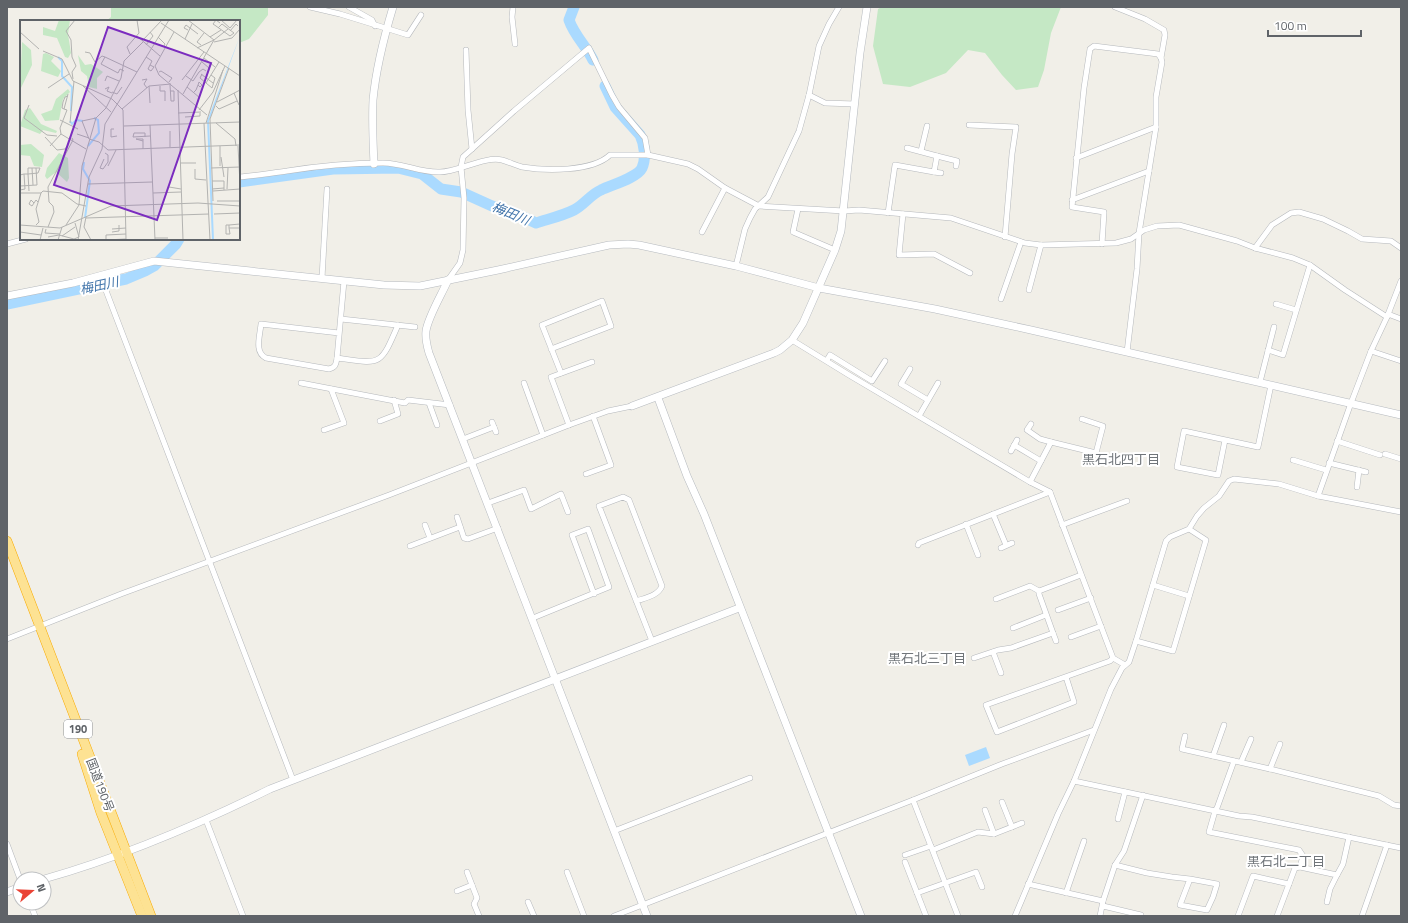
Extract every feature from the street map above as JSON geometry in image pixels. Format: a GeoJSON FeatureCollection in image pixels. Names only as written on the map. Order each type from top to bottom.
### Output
{"type":"FeatureCollection","features":[{"type":"Feature","properties":{"kind":"highway","name":"国道190号"},"geometry":{"type":"LineString","coordinates":[[7,541],[78,742],[101,813],[150,916]]}},
{"type":"Feature","properties":{"kind":"highway","name":"国道190号"},"geometry":{"type":"LineString","coordinates":[[7,557],[37,627]]}},
{"type":"Feature","properties":{"kind":"highway","name":"国道190号"},"geometry":{"type":"LineString","coordinates":[[121,854],[142,916]]}},
{"type":"Feature","properties":{"kind":"street"},"geometry":{"type":"LineString","coordinates":[[310,7],[340,14],[408,35],[421,15]]}},
{"type":"Feature","properties":{"kind":"street"},"geometry":{"type":"LineString","coordinates":[[349,7],[372,20],[375,26]]}},
{"type":"Feature","properties":{"kind":"street"},"geometry":{"type":"LineString","coordinates":[[374,164],[373,100],[377,72],[393,7]]}},
{"type":"Feature","properties":{"kind":"street"},"geometry":{"type":"LineString","coordinates":[[513,7],[512,17],[515,44]]}},
{"type":"Feature","properties":{"kind":"street"},"geometry":{"type":"LineString","coordinates":[[736,266],[745,229],[755,209],[768,197],[799,131],[809,94],[819,46],[839,7]]}},
{"type":"Feature","properties":{"kind":"street"},"geometry":{"type":"LineString","coordinates":[[7,639],[209,561],[473,463],[593,416],[658,398],[780,350],[792,340],[803,323],[835,250],[841,231],[866,7]]}},
{"type":"Feature","properties":{"kind":"street"},"geometry":{"type":"LineString","coordinates":[[1116,7],[1145,19],[1164,30],[1165,35],[1156,97],[1156,127],[1139,233],[1137,269],[1127,352]]}},
{"type":"Feature","properties":{"kind":"street"},"geometry":{"type":"LineString","coordinates":[[1102,244],[1104,212],[1072,208],[1076,158],[1090,49],[1094,46],[1158,54],[1161,58]]}},
{"type":"Feature","properties":{"kind":"street"},"geometry":{"type":"LineString","coordinates":[[645,155],[645,138],[619,107],[587,49],[463,157],[461,167],[464,198],[460,263],[448,280],[428,322],[426,340],[429,353],[473,463],[647,916]]}},
{"type":"Feature","properties":{"kind":"street"},"geometry":{"type":"LineString","coordinates":[[466,50],[468,110],[472,149]]}},
{"type":"Feature","properties":{"kind":"street"},"geometry":{"type":"LineString","coordinates":[[809,94],[825,103],[855,104]]}},
{"type":"Feature","properties":{"kind":"street"},"geometry":{"type":"LineString","coordinates":[[968,125],[1016,127],[1012,154],[1005,237]]}},
{"type":"Feature","properties":{"kind":"street"},"geometry":{"type":"LineString","coordinates":[[921,152],[927,126]]}},
{"type":"Feature","properties":{"kind":"street"},"geometry":{"type":"LineString","coordinates":[[1076,158],[1156,127]]}},
{"type":"Feature","properties":{"kind":"street"},"geometry":{"type":"LineString","coordinates":[[907,148],[957,161],[956,166]]}},
{"type":"Feature","properties":{"kind":"street"},"geometry":{"type":"LineString","coordinates":[[240,177],[322,167],[383,163],[412,166],[423,170],[441,172],[486,161],[501,160],[522,167],[547,169],[590,166],[604,160],[610,155],[645,155],[688,164],[698,169],[725,188],[759,206],[844,211],[859,210],[951,218],[1021,242],[1041,246],[1116,243],[1131,239],[1144,230],[1157,226],[1179,224],[1293,258],[1310,265],[1345,290],[1387,316],[1401,319]]}},
{"type":"Feature","properties":{"kind":"street"},"geometry":{"type":"LineString","coordinates":[[934,172],[937,156]]}},
{"type":"Feature","properties":{"kind":"street"},"geometry":{"type":"LineString","coordinates":[[888,213],[895,165],[941,173]]}},
{"type":"Feature","properties":{"kind":"street"},"geometry":{"type":"LineString","coordinates":[[1072,200],[1149,171]]}},
{"type":"Feature","properties":{"kind":"street"},"geometry":{"type":"LineString","coordinates":[[702,232],[725,188]]}},
{"type":"Feature","properties":{"kind":"street"},"geometry":{"type":"LineString","coordinates":[[322,278],[327,189]]}},
{"type":"Feature","properties":{"kind":"street"},"geometry":{"type":"LineString","coordinates":[[798,209],[793,232],[835,250]]}},
{"type":"Feature","properties":{"kind":"street"},"geometry":{"type":"LineString","coordinates":[[1256,248],[1272,225],[1291,213],[1298,212],[1323,219],[1348,230],[1362,240],[1392,241],[1401,248]]}},
{"type":"Feature","properties":{"kind":"street"},"geometry":{"type":"LineString","coordinates":[[903,214],[899,254],[934,254],[970,273]]}},
{"type":"Feature","properties":{"kind":"street"},"geometry":{"type":"LineString","coordinates":[[7,244],[22,240]]}},
{"type":"Feature","properties":{"kind":"street"},"geometry":{"type":"LineString","coordinates":[[1001,299],[1021,242]]}},
{"type":"Feature","properties":{"kind":"street"},"geometry":{"type":"LineString","coordinates":[[7,296],[73,283],[154,261],[344,281],[420,286],[609,245],[628,244],[639,245],[736,266],[819,288],[935,309],[1401,414]]}},
{"type":"Feature","properties":{"kind":"street"},"geometry":{"type":"LineString","coordinates":[[1029,290],[1041,246]]}},
{"type":"Feature","properties":{"kind":"street"},"geometry":{"type":"LineString","coordinates":[[1268,350],[1283,355],[1310,265]]}},
{"type":"Feature","properties":{"kind":"street"},"geometry":{"type":"LineString","coordinates":[[100,275],[293,780]]}},
{"type":"Feature","properties":{"kind":"street"},"geometry":{"type":"LineString","coordinates":[[1318,496],[1350,403],[1401,280]]}},
{"type":"Feature","properties":{"kind":"street"},"geometry":{"type":"LineString","coordinates":[[340,333],[261,324],[260,353],[266,358],[329,369],[336,366],[340,333],[344,281]]}},
{"type":"Feature","properties":{"kind":"street"},"geometry":{"type":"LineString","coordinates":[[551,350],[611,326],[602,302],[542,325],[551,350],[561,373]]}},
{"type":"Feature","properties":{"kind":"street"},"geometry":{"type":"LineString","coordinates":[[1276,304],[1296,310]]}},
{"type":"Feature","properties":{"kind":"street"},"geometry":{"type":"LineString","coordinates":[[341,319],[416,327]]}},
{"type":"Feature","properties":{"kind":"street"},"geometry":{"type":"LineString","coordinates":[[337,358],[370,363],[376,361],[383,357],[398,325]]}},
{"type":"Feature","properties":{"kind":"street"},"geometry":{"type":"LineString","coordinates":[[1260,382],[1274,327]]}},
{"type":"Feature","properties":{"kind":"street"},"geometry":{"type":"LineString","coordinates":[[792,340],[1030,482],[1050,492],[1113,658],[1126,665]]}},
{"type":"Feature","properties":{"kind":"street"},"geometry":{"type":"LineString","coordinates":[[1371,351],[1401,361]]}},
{"type":"Feature","properties":{"kind":"street"},"geometry":{"type":"LineString","coordinates":[[827,360],[830,355],[872,381],[885,361]]}},
{"type":"Feature","properties":{"kind":"street"},"geometry":{"type":"LineString","coordinates":[[569,425],[551,377],[592,362]]}},
{"type":"Feature","properties":{"kind":"street"},"geometry":{"type":"LineString","coordinates":[[910,369],[901,384],[928,400]]}},
{"type":"Feature","properties":{"kind":"street"},"geometry":{"type":"LineString","coordinates":[[300,383],[405,402],[408,400],[450,405]]}},
{"type":"Feature","properties":{"kind":"street"},"geometry":{"type":"LineString","coordinates":[[524,383],[543,435]]}},
{"type":"Feature","properties":{"kind":"street"},"geometry":{"type":"LineString","coordinates":[[919,416],[938,383]]}},
{"type":"Feature","properties":{"kind":"street"},"geometry":{"type":"LineString","coordinates":[[1225,440],[1218,475],[1177,467],[1184,431],[1258,447],[1272,385]]}},
{"type":"Feature","properties":{"kind":"street"},"geometry":{"type":"LineString","coordinates":[[324,430],[344,423],[331,389]]}},
{"type":"Feature","properties":{"kind":"street"},"geometry":{"type":"LineString","coordinates":[[658,398],[687,476],[704,514],[739,608],[861,916]]}},
{"type":"Feature","properties":{"kind":"street"},"geometry":{"type":"LineString","coordinates":[[380,421],[398,414],[394,400]]}},
{"type":"Feature","properties":{"kind":"street"},"geometry":{"type":"LineString","coordinates":[[430,403],[437,425]]}},
{"type":"Feature","properties":{"kind":"street"},"geometry":{"type":"LineString","coordinates":[[586,474],[611,465],[593,416]]}},
{"type":"Feature","properties":{"kind":"street"},"geometry":{"type":"LineString","coordinates":[[1031,424],[1027,430],[1040,439],[1096,453],[1103,426],[1082,419]]}},
{"type":"Feature","properties":{"kind":"street"},"geometry":{"type":"LineString","coordinates":[[463,439],[494,427]]}},
{"type":"Feature","properties":{"kind":"street"},"geometry":{"type":"LineString","coordinates":[[1337,440],[1401,459]]}},
{"type":"Feature","properties":{"kind":"street"},"geometry":{"type":"LineString","coordinates":[[1030,482],[1051,442]]}},
{"type":"Feature","properties":{"kind":"street"},"geometry":{"type":"LineString","coordinates":[[1011,451],[1016,443],[1041,461]]}},
{"type":"Feature","properties":{"kind":"street"},"geometry":{"type":"LineString","coordinates":[[1293,460],[1326,470]]}},
{"type":"Feature","properties":{"kind":"street"},"geometry":{"type":"LineString","coordinates":[[1329,463],[1366,472]]}},
{"type":"Feature","properties":{"kind":"street"},"geometry":{"type":"LineString","coordinates":[[1357,487],[1359,470]]}},
{"type":"Feature","properties":{"kind":"street"},"geometry":{"type":"LineString","coordinates":[[1015,916],[1058,814],[1074,781],[1111,689],[1122,668],[1129,662],[1166,541],[1170,537],[1189,529],[1204,508],[1219,496],[1229,481],[1234,479],[1279,484],[1318,496],[1401,512]]}},
{"type":"Feature","properties":{"kind":"street"},"geometry":{"type":"LineString","coordinates":[[488,503],[524,490],[531,509],[561,494],[568,512]]}},
{"type":"Feature","properties":{"kind":"street"},"geometry":{"type":"LineString","coordinates":[[918,545],[919,543],[966,524],[1050,492]]}},
{"type":"Feature","properties":{"kind":"street"},"geometry":{"type":"LineString","coordinates":[[636,601],[656,594],[662,586],[629,500],[623,497],[599,506],[636,601],[652,641]]}},
{"type":"Feature","properties":{"kind":"street"},"geometry":{"type":"LineString","coordinates":[[1062,525],[1127,501]]}},
{"type":"Feature","properties":{"kind":"street"},"geometry":{"type":"LineString","coordinates":[[994,514],[1006,545]]}},
{"type":"Feature","properties":{"kind":"street"},"geometry":{"type":"LineString","coordinates":[[456,517],[464,538],[468,539],[498,528]]}},
{"type":"Feature","properties":{"kind":"street"},"geometry":{"type":"LineString","coordinates":[[966,524],[978,555]]}},
{"type":"Feature","properties":{"kind":"street"},"geometry":{"type":"LineString","coordinates":[[425,525],[430,538]]}},
{"type":"Feature","properties":{"kind":"street"},"geometry":{"type":"LineString","coordinates":[[410,546],[460,527]]}},
{"type":"Feature","properties":{"kind":"street"},"geometry":{"type":"LineString","coordinates":[[533,618],[594,594],[609,587],[588,529],[572,535],[594,594]]}},
{"type":"Feature","properties":{"kind":"street"},"geometry":{"type":"LineString","coordinates":[[1136,641],[1173,651],[1206,540],[1189,529]]}},
{"type":"Feature","properties":{"kind":"street"},"geometry":{"type":"LineString","coordinates":[[1001,548],[1012,543]]}},
{"type":"Feature","properties":{"kind":"street"},"geometry":{"type":"LineString","coordinates":[[996,599],[1030,586],[1039,591],[1081,575]]}},
{"type":"Feature","properties":{"kind":"street"},"geometry":{"type":"LineString","coordinates":[[1153,585],[1189,596]]}},
{"type":"Feature","properties":{"kind":"street"},"geometry":{"type":"LineString","coordinates":[[1039,591],[1056,641]]}},
{"type":"Feature","properties":{"kind":"street"},"geometry":{"type":"LineString","coordinates":[[1058,610],[1090,598]]}},
{"type":"Feature","properties":{"kind":"street"},"geometry":{"type":"LineString","coordinates":[[52,877],[121,854],[206,820],[270,789],[739,608]]}},
{"type":"Feature","properties":{"kind":"street"},"geometry":{"type":"LineString","coordinates":[[1013,628],[1046,615]]}},
{"type":"Feature","properties":{"kind":"street"},"geometry":{"type":"LineString","coordinates":[[1071,637],[1102,626]]}},
{"type":"Feature","properties":{"kind":"street"},"geometry":{"type":"LineString","coordinates":[[974,658],[1011,648],[1053,633]]}},
{"type":"Feature","properties":{"kind":"street"},"geometry":{"type":"LineString","coordinates":[[993,652],[1001,673]]}},
{"type":"Feature","properties":{"kind":"street"},"geometry":{"type":"LineString","coordinates":[[1066,677],[1074,702],[997,732],[986,705],[1110,661],[1113,658]]}},
{"type":"Feature","properties":{"kind":"street"},"geometry":{"type":"LineString","coordinates":[[1213,756],[1224,725]]}},
{"type":"Feature","properties":{"kind":"street"},"geometry":{"type":"LineString","coordinates":[[614,916],[1002,764],[1094,730]]}},
{"type":"Feature","properties":{"kind":"street"},"geometry":{"type":"LineString","coordinates":[[1185,736],[1182,749],[1379,796],[1394,805],[1401,806]]}},
{"type":"Feature","properties":{"kind":"street"},"geometry":{"type":"LineString","coordinates":[[1241,762],[1251,738]]}},
{"type":"Feature","properties":{"kind":"street"},"geometry":{"type":"LineString","coordinates":[[1270,769],[1280,744]]}},
{"type":"Feature","properties":{"kind":"street"},"geometry":{"type":"LineString","coordinates":[[1234,761],[1215,811],[1209,832],[1299,850],[1303,856],[1300,867]]}},
{"type":"Feature","properties":{"kind":"street"},"geometry":{"type":"LineString","coordinates":[[614,832],[750,778]]}},
{"type":"Feature","properties":{"kind":"street"},"geometry":{"type":"LineString","coordinates":[[1074,781],[1401,848]]}},
{"type":"Feature","properties":{"kind":"street"},"geometry":{"type":"LineString","coordinates":[[1118,819],[1125,792]]}},
{"type":"Feature","properties":{"kind":"street"},"geometry":{"type":"LineString","coordinates":[[1100,916],[1115,865],[1124,851],[1143,795]]}},
{"type":"Feature","properties":{"kind":"street"},"geometry":{"type":"LineString","coordinates":[[913,800],[958,916]]}},
{"type":"Feature","properties":{"kind":"street"},"geometry":{"type":"LineString","coordinates":[[1002,802],[1012,827]]}},
{"type":"Feature","properties":{"kind":"street"},"geometry":{"type":"LineString","coordinates":[[985,810],[994,834]]}},
{"type":"Feature","properties":{"kind":"street"},"geometry":{"type":"LineString","coordinates":[[206,820],[243,916]]}},
{"type":"Feature","properties":{"kind":"street"},"geometry":{"type":"LineString","coordinates":[[906,855],[932,848],[978,832],[994,834],[1022,823]]}},
{"type":"Feature","properties":{"kind":"street"},"geometry":{"type":"LineString","coordinates":[[1327,902],[1330,889],[1343,864],[1349,837]]}},
{"type":"Feature","properties":{"kind":"street"},"geometry":{"type":"LineString","coordinates":[[1066,893],[1084,841]]}},
{"type":"Feature","properties":{"kind":"street"},"geometry":{"type":"LineString","coordinates":[[7,844],[17,871]]}},
{"type":"Feature","properties":{"kind":"street"},"geometry":{"type":"LineString","coordinates":[[1362,916],[1387,845]]}},
{"type":"Feature","properties":{"kind":"street"},"geometry":{"type":"LineString","coordinates":[[905,862],[926,916]]}},
{"type":"Feature","properties":{"kind":"street"},"geometry":{"type":"LineString","coordinates":[[1115,865],[1147,873],[1190,879],[1217,884],[1207,910],[1180,905],[1190,879]]}},
{"type":"Feature","properties":{"kind":"street"},"geometry":{"type":"LineString","coordinates":[[1277,916],[1295,868],[1300,867],[1337,875]]}},
{"type":"Feature","properties":{"kind":"street"},"geometry":{"type":"LineString","coordinates":[[467,872],[477,898],[474,904],[479,916]]}},
{"type":"Feature","properties":{"kind":"street"},"geometry":{"type":"LineString","coordinates":[[567,872],[584,916]]}},
{"type":"Feature","properties":{"kind":"street"},"geometry":{"type":"LineString","coordinates":[[917,893],[976,872],[982,887]]}},
{"type":"Feature","properties":{"kind":"street"},"geometry":{"type":"LineString","coordinates":[[1238,916],[1252,876],[1289,884]]}},
{"type":"Feature","properties":{"kind":"street"},"geometry":{"type":"LineString","coordinates":[[1028,884],[1066,893],[1141,916]]}},
{"type":"Feature","properties":{"kind":"street"},"geometry":{"type":"LineString","coordinates":[[457,891],[472,885]]}},
{"type":"Feature","properties":{"kind":"street"},"geometry":{"type":"LineString","coordinates":[[528,902],[534,916]]}},
{"type":"Feature","properties":{"kind":"green space"},"geometry":{"type":"Polygon","coordinates":[[[111,7],[268,7],[268,15],[249,39],[240,43],[240,20],[107,20],[111,17],[111,7]]]}},
{"type":"Feature","properties":{"kind":"green space"},"geometry":{"type":"Polygon","coordinates":[[[882,7],[1061,7],[1051,33],[1044,70],[1038,87],[1016,90],[985,53],[968,50],[946,73],[910,87],[883,84],[873,46],[878,9],[882,7]]]}},
{"type":"Feature","properties":{"kind":"water"},"geometry":{"type":"Polygon","coordinates":[[[986,747],[990,758],[969,766],[965,755],[986,747]]]}},
{"type":"Feature","properties":{"kind":"waterway","name":"梅田川"},"geometry":{"type":"LineString","coordinates":[[574,7],[569,20],[574,31],[593,60]]}},
{"type":"Feature","properties":{"kind":"waterway","name":"梅田川"},"geometry":{"type":"LineString","coordinates":[[240,182],[333,169],[398,168],[422,174],[441,189],[461,192],[536,223],[574,210],[597,192],[635,175],[642,168],[644,152],[640,135],[615,107],[605,86]]}},
{"type":"Feature","properties":{"kind":"waterway","name":"梅田川"},"geometry":{"type":"LineString","coordinates":[[7,304],[126,279],[154,266],[178,240]]}},
{"type":"Feature","properties":{"kind":"district","name":"黒石北四丁目"},"geometry":{"type":"Point","coordinates":[1121,459]}},
{"type":"Feature","properties":{"kind":"district","name":"黒石北三丁目"},"geometry":{"type":"Point","coordinates":[927,658]}},
{"type":"Feature","properties":{"kind":"district","name":"黒石北二丁目"},"geometry":{"type":"Point","coordinates":[1286,861]}}]}
